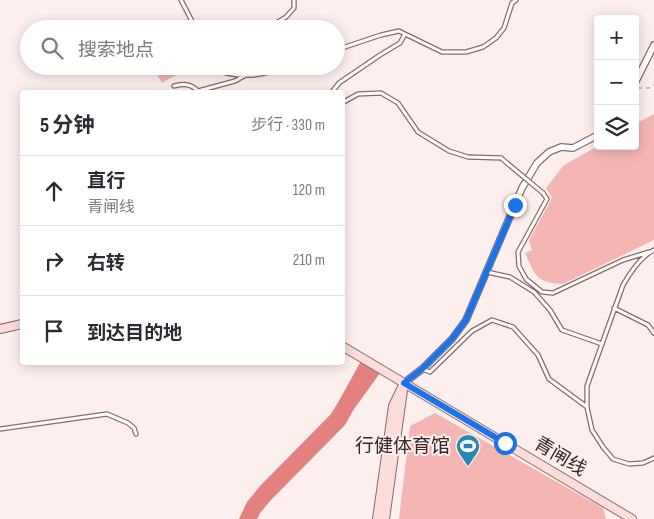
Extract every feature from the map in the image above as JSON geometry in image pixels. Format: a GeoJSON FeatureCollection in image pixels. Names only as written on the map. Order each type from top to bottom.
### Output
{"type":"FeatureCollection","features":[{"type":"Feature","properties":{"kind":"main road"},"geometry":{"type":"LineString","coordinates":[[0,329],[20,324]]}},
{"type":"Feature","properties":{"kind":"main road","name":"青闸线"},"geometry":{"type":"LineString","coordinates":[[345,348],[632,519]]}},
{"type":"Feature","properties":{"kind":"main road"},"geometry":{"type":"LineString","coordinates":[[377,519],[393,406],[404,383]]}},
{"type":"Feature","properties":{"kind":"main road"},"geometry":{"type":"LineString","coordinates":[[385,519],[404,383]]}},
{"type":"Feature","properties":{"kind":"street"},"geometry":{"type":"LineString","coordinates":[[639,76],[654,45]]}},
{"type":"Feature","properties":{"kind":"street"},"geometry":{"type":"LineString","coordinates":[[404,383],[422,369],[452,339],[466,320],[522,188],[537,163],[549,152],[561,147],[573,148],[594,138]]}},
{"type":"Feature","properties":{"kind":"lane"},"geometry":{"type":"LineString","coordinates":[[181,0],[191,20]]}},
{"type":"Feature","properties":{"kind":"lane"},"geometry":{"type":"LineString","coordinates":[[281,20],[294,8],[294,0]]}},
{"type":"Feature","properties":{"kind":"lane"},"geometry":{"type":"LineString","coordinates":[[345,47],[399,31],[442,52],[466,52],[483,46],[496,38],[504,28],[512,3],[516,0]]}},
{"type":"Feature","properties":{"kind":"lane"},"geometry":{"type":"LineString","coordinates":[[334,90],[339,83],[400,43],[405,34]]}},
{"type":"Feature","properties":{"kind":"lane"},"geometry":{"type":"LineString","coordinates":[[238,75],[257,75]]}},
{"type":"Feature","properties":{"kind":"lane"},"geometry":{"type":"LineString","coordinates":[[203,90],[235,81],[245,76]]}},
{"type":"Feature","properties":{"kind":"lane"},"geometry":{"type":"LineString","coordinates":[[174,86],[186,84],[196,90]]}},
{"type":"Feature","properties":{"kind":"lane"},"geometry":{"type":"LineString","coordinates":[[345,101],[358,94],[381,93],[398,103],[418,132],[449,151],[468,157],[501,158],[543,193],[547,199],[518,252],[519,266],[526,278],[542,292],[553,293],[623,260],[654,250]]}},
{"type":"Feature","properties":{"kind":"lane"},"geometry":{"type":"LineString","coordinates":[[650,252],[632,271],[623,285],[588,386],[587,407],[592,430],[613,459],[629,464],[643,463],[654,458]]}},
{"type":"Feature","properties":{"kind":"lane"},"geometry":{"type":"LineString","coordinates":[[487,272],[510,278],[534,292],[550,310],[562,330],[602,344]]}},
{"type":"Feature","properties":{"kind":"lane"},"geometry":{"type":"LineString","coordinates":[[614,308],[648,325],[654,333]]}},
{"type":"Feature","properties":{"kind":"lane"},"geometry":{"type":"LineString","coordinates":[[422,369],[430,372],[472,331],[492,320],[513,327],[538,355],[549,379],[587,407]]}},
{"type":"Feature","properties":{"kind":"lane"},"geometry":{"type":"LineString","coordinates":[[0,429],[107,414],[128,423],[134,428],[136,434]]}},
{"type":"Feature","properties":{"kind":"path"},"geometry":{"type":"LineString","coordinates":[[639,88],[649,88],[654,85]]}},
{"type":"Feature","properties":{"kind":"shaded area"},"geometry":{"type":"Polygon","coordinates":[[[157,75],[176,75],[162,83],[157,75]]]}},
{"type":"Feature","properties":{"kind":"shaded area"},"geometry":{"type":"Polygon","coordinates":[[[654,114],[654,240],[563,284],[542,280],[534,272],[525,253],[532,250],[529,240],[552,198],[546,188],[564,165],[594,148],[594,150],[639,150],[639,122],[654,114]]]}},
{"type":"Feature","properties":{"kind":"shaded area"},"geometry":{"type":"Polygon","coordinates":[[[361,361],[380,373],[345,425],[271,500],[257,519],[239,519],[247,502],[260,486],[331,414],[361,361]]]}},
{"type":"Feature","properties":{"kind":"shaded area","name":"行健体育馆"},"geometry":{"type":"Polygon","coordinates":[[[435,413],[603,508],[606,519],[399,519],[410,426],[435,413]]]}},
{"type":"Feature","properties":{"kind":"place","name":"行健体育馆"},"geometry":{"type":"Point","coordinates":[468,467]}},
{"type":"Feature","properties":{"kind":"route"},"geometry":{"type":"LineString","coordinates":[[505,443],[404,383],[422,369],[452,339],[466,320],[515,205]]}}]}
